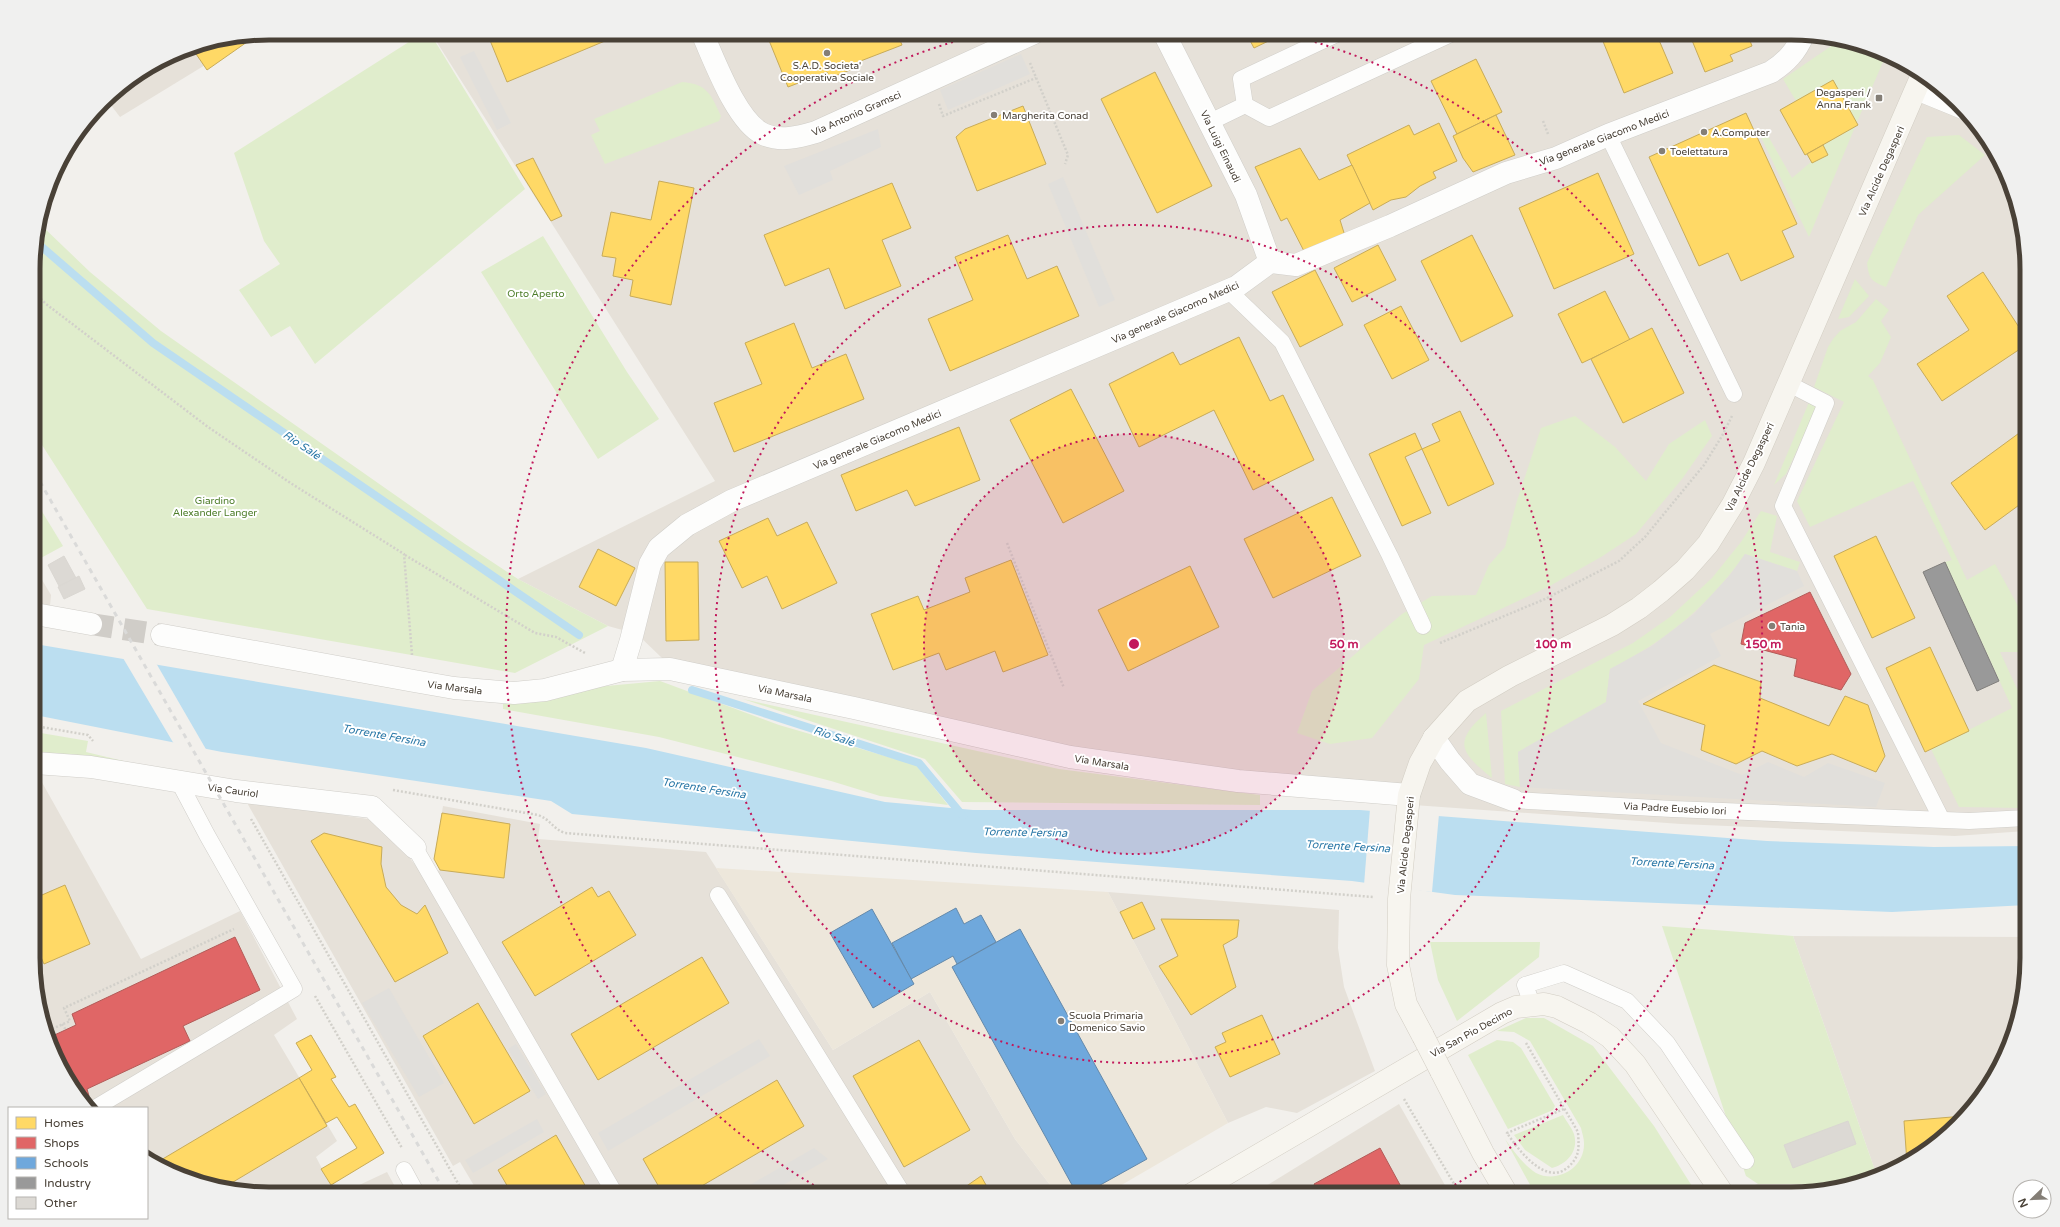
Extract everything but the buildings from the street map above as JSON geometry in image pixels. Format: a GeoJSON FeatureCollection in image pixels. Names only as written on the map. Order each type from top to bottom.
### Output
{"type":"FeatureCollection","features":[{"type":"Feature","properties":{"kind":"street","name":"Via Antonio Gramsci"},"geometry":{"type":"LineString","coordinates":[[705,40],[736,107],[748,122],[762,134],[780,138],[797,138],[816,132],[1019,40]]}},
{"type":"Feature","properties":{"kind":"street","name":"Via Luigi Einaudi"},"geometry":{"type":"LineString","coordinates":[[1168,40],[1246,195],[1270,262]]}},
{"type":"Feature","properties":{"kind":"street","name":"Via generale Giacomo Medici"},"geometry":{"type":"LineString","coordinates":[[622,670],[650,564],[659,548],[687,525],[731,501],[1228,290],[1241,284],[1270,262],[1296,265],[1390,226],[1506,173],[1556,158],[1608,135],[1771,72],[1789,57],[1798,47],[1801,40]]}},
{"type":"Feature","properties":{"kind":"street","name":"Via Alcide Degasperi"},"geometry":{"type":"LineString","coordinates":[[1503,1187],[1483,1153],[1442,1071],[1406,1004],[1398,965],[1400,890],[1408,802],[1420,763],[1434,738],[1467,701],[1510,676],[1612,625],[1639,608],[1685,570],[1708,544],[1733,504],[1754,463],[1919,84]]}},
{"type":"Feature","properties":{"kind":"street"},"geometry":{"type":"LineString","coordinates":[[40,615],[91,624]]}},
{"type":"Feature","properties":{"kind":"street","name":"Via Marsala"},"geometry":{"type":"LineString","coordinates":[[162,635],[454,688],[514,693],[545,690],[622,670],[670,670],[854,708],[1070,757],[1238,781],[1408,802]]}},
{"type":"Feature","properties":{"kind":"street","name":"Via Padre Eusebio Iori"},"geometry":{"type":"LineString","coordinates":[[1434,738],[1450,761],[1470,784],[1513,800]]}},
{"type":"Feature","properties":{"kind":"street","name":"Via Cauriol"},"geometry":{"type":"LineString","coordinates":[[40,763],[91,767],[236,791],[372,807],[415,848]]}},
{"type":"Feature","properties":{"kind":"street","name":"Via San Pio Decimo"},"geometry":{"type":"LineString","coordinates":[[1204,1187],[1502,1013],[1516,1007],[1532,1004],[1544,1004],[1557,1007],[1589,1023],[1610,1037],[1635,1064],[1718,1187]]}},
{"type":"Feature","properties":{"kind":"lane"},"geometry":{"type":"LineString","coordinates":[[1245,105],[1242,79],[1324,40]]}},
{"type":"Feature","properties":{"kind":"lane"},"geometry":{"type":"LineString","coordinates":[[1245,105],[1269,118],[1438,40]]}},
{"type":"Feature","properties":{"kind":"lane","name":"Via Alcide Degasperi"},"geometry":{"type":"LineString","coordinates":[[1919,84],[1945,100]]}},
{"type":"Feature","properties":{"kind":"lane"},"geometry":{"type":"LineString","coordinates":[[1210,122],[1245,105]]}},
{"type":"Feature","properties":{"kind":"lane"},"geometry":{"type":"LineString","coordinates":[[1608,135],[1734,394]]}},
{"type":"Feature","properties":{"kind":"lane"},"geometry":{"type":"LineString","coordinates":[[1228,290],[1282,342],[1390,556],[1423,626]]}},
{"type":"Feature","properties":{"kind":"lane"},"geometry":{"type":"LineString","coordinates":[[1788,384],[1826,403],[1783,506],[1941,818]]}},
{"type":"Feature","properties":{"kind":"lane"},"geometry":{"type":"LineString","coordinates":[[98,1107],[294,989],[179,782]]}},
{"type":"Feature","properties":{"kind":"lane","name":"Via Padre Eusebio Iori"},"geometry":{"type":"LineString","coordinates":[[1513,800],[1672,808],[1941,818],[1968,821],[2020,818]]}},
{"type":"Feature","properties":{"kind":"lane"},"geometry":{"type":"LineString","coordinates":[[415,848],[611,1187]]}},
{"type":"Feature","properties":{"kind":"lane"},"geometry":{"type":"LineString","coordinates":[[718,895],[899,1187]]}},
{"type":"Feature","properties":{"kind":"lane"},"geometry":{"type":"LineString","coordinates":[[1532,1004],[1525,985],[1564,973],[1627,1001],[1667,1044],[1746,1161]]}},
{"type":"Feature","properties":{"kind":"lane"},"geometry":{"type":"LineString","coordinates":[[404,1170],[413,1187]]}},
{"type":"Feature","properties":{"kind":"path"},"geometry":{"type":"LineString","coordinates":[[1028,56],[1068,155],[1065,164]]}},
{"type":"Feature","properties":{"kind":"path"},"geometry":{"type":"LineString","coordinates":[[938,102],[943,116],[1036,78]]}},
{"type":"Feature","properties":{"kind":"path"},"geometry":{"type":"LineString","coordinates":[[40,298],[208,427],[404,554],[535,633],[556,637],[584,653]]}},
{"type":"Feature","properties":{"kind":"path"},"geometry":{"type":"LineString","coordinates":[[1423,626],[1436,644],[1545,599],[1619,561],[1645,537],[1704,465],[1722,436],[1734,412]]}},
{"type":"Feature","properties":{"kind":"path"},"geometry":{"type":"LineString","coordinates":[[1007,543],[1064,688]]}},
{"type":"Feature","properties":{"kind":"path"},"geometry":{"type":"LineString","coordinates":[[404,554],[414,681]]}},
{"type":"Feature","properties":{"kind":"path"},"geometry":{"type":"LineString","coordinates":[[389,790],[538,815],[548,820],[558,831],[565,833],[1373,897]]}},
{"type":"Feature","properties":{"kind":"path"},"geometry":{"type":"LineString","coordinates":[[236,791],[460,1187]]}},
{"type":"Feature","properties":{"kind":"path"},"geometry":{"type":"LineString","coordinates":[[51,1029],[70,1021],[64,1008],[255,920]]}},
{"type":"Feature","properties":{"kind":"path"},"geometry":{"type":"LineString","coordinates":[[62,1024],[66,1030]]}},
{"type":"Feature","properties":{"kind":"path"},"geometry":{"type":"LineString","coordinates":[[1526,1043],[1578,1132],[1579,1148],[1575,1161],[1563,1171],[1550,1172],[1537,1166],[1520,1152],[1507,1133],[1564,1109]]}},
{"type":"Feature","properties":{"kind":"path"},"geometry":{"type":"LineString","coordinates":[[1397,1102],[1404,1099],[1456,1187]]}},
{"type":"Feature","properties":{"kind":"shaded area"},"geometry":{"type":"Polygon","coordinates":[[[435,40],[1806,40],[1835,44],[1850,48],[1878,57],[1905,71],[1930,87],[1953,107],[1973,130],[1996,168],[2008,196],[2016,225],[2020,254],[2020,831],[1955,836],[1681,824],[1343,800],[686,681],[637,634],[608,626],[518,579],[715,481],[435,40]]]}},
{"type":"Feature","properties":{"kind":"shaded area"},"geometry":{"type":"Polygon","coordinates":[[[244,41],[120,117],[110,104],[130,87],[155,71],[182,57],[196,52],[225,44],[244,41]]]}},
{"type":"Feature","properties":{"kind":"shaded area"},"geometry":{"type":"Polygon","coordinates":[[[474,51],[511,123],[497,130],[460,57],[474,51]]]}},
{"type":"Feature","properties":{"kind":"shaded area"},"geometry":{"type":"Polygon","coordinates":[[[1021,54],[1030,74],[948,110],[940,90],[1021,54]]]}},
{"type":"Feature","properties":{"kind":"shaded area"},"geometry":{"type":"Polygon","coordinates":[[[878,129],[881,147],[830,171],[833,180],[799,195],[784,166],[878,129]]]}},
{"type":"Feature","properties":{"kind":"shaded area"},"geometry":{"type":"Polygon","coordinates":[[[1063,177],[1115,300],[1099,307],[1048,184],[1063,177]]]}},
{"type":"Feature","properties":{"kind":"shaded area"},"geometry":{"type":"Polygon","coordinates":[[[1745,554],[1797,571],[1804,586],[1710,634],[1721,656],[1638,701],[1661,743],[1742,775],[1768,762],[1804,777],[1828,763],[1885,783],[1876,807],[1520,787],[1518,752],[1606,702],[1610,669],[1652,646],[1694,614],[1730,575],[1745,554]]]}},
{"type":"Feature","properties":{"kind":"shaded area"},"geometry":{"type":"Polygon","coordinates":[[[40,576],[51,595],[48,627],[40,626],[40,576]]]}},
{"type":"Feature","properties":{"kind":"shaded area"},"geometry":{"type":"Polygon","coordinates":[[[40,779],[141,959],[240,911],[297,1019],[274,1035],[337,1141],[316,1157],[331,1187],[254,1187],[225,1183],[182,1170],[148,1152],[148,1107],[95,1107],[87,1097],[71,1072],[57,1045],[44,1002],[40,973],[40,779]]]}},
{"type":"Feature","properties":{"kind":"shaded area"},"geometry":{"type":"Polygon","coordinates":[[[246,801],[368,819],[394,838],[423,875],[440,870],[434,859],[443,806],[540,824],[538,839],[706,852],[833,1050],[930,992],[1015,1139],[1052,1187],[475,1187],[460,1162],[453,1166],[246,801]]]}},
{"type":"Feature","properties":{"kind":"shaded area","name":"Scuola Primaria Domenico Savio"},"geometry":{"type":"Polygon","coordinates":[[[716,868],[1108,892],[1228,1123],[1118,1187],[1052,1187],[1015,1139],[930,992],[833,1050],[716,868]]]}},
{"type":"Feature","properties":{"kind":"shaded area"},"geometry":{"type":"Polygon","coordinates":[[[1108,892],[1339,910],[1338,948],[1344,987],[1375,1071],[1297,1113],[1266,1107],[1228,1123],[1108,892]]]}},
{"type":"Feature","properties":{"kind":"shaded area"},"geometry":{"type":"Polygon","coordinates":[[[1793,936],[2020,937],[2020,973],[2016,1002],[2003,1045],[1981,1085],[1973,1097],[1953,1120],[1930,1140],[1905,1156],[1875,1171],[1793,936]]]}},
{"type":"Feature","properties":{"kind":"shaded area"},"geometry":{"type":"Polygon","coordinates":[[[389,988],[444,1083],[419,1097],[362,1003],[389,988]]]}},
{"type":"Feature","properties":{"kind":"shaded area"},"geometry":{"type":"Polygon","coordinates":[[[759,1039],[770,1056],[608,1151],[598,1133],[759,1039]]]}},
{"type":"Feature","properties":{"kind":"shaded area"},"geometry":{"type":"Polygon","coordinates":[[[516,1044],[546,1094],[538,1099],[508,1049],[516,1044]]]}},
{"type":"Feature","properties":{"kind":"shaded area"},"geometry":{"type":"Polygon","coordinates":[[[1399,1104],[1446,1187],[1264,1187],[1399,1104]]]}},
{"type":"Feature","properties":{"kind":"shaded area"},"geometry":{"type":"Polygon","coordinates":[[[537,1119],[544,1132],[473,1173],[465,1160],[537,1119]]]}},
{"type":"Feature","properties":{"kind":"shaded area"},"geometry":{"type":"Polygon","coordinates":[[[814,1148],[828,1159],[780,1187],[746,1187],[814,1148]]]}},
{"type":"Feature","properties":{"kind":"shaded area"},"geometry":{"type":"Polygon","coordinates":[[[387,1172],[395,1187],[355,1187],[387,1172]]]}},
{"type":"Feature","properties":{"kind":"shaded area"},"geometry":{"type":"Polygon","coordinates":[[[1758,1184],[1828,1184],[1806,1187],[1748,1187],[1758,1184]]]}},
{"type":"Feature","properties":{"kind":"green space"},"geometry":{"type":"Polygon","coordinates":[[[412,40],[434,40],[525,189],[315,364],[290,326],[271,337],[239,290],[280,264],[264,241],[234,153],[412,40]]]}},
{"type":"Feature","properties":{"kind":"green space"},"geometry":{"type":"Polygon","coordinates":[[[1834,44],[1864,52],[1884,60],[1857,122],[1833,80],[1796,101],[1783,79],[1834,44]]]}},
{"type":"Feature","properties":{"kind":"green space"},"geometry":{"type":"Polygon","coordinates":[[[682,82],[698,85],[708,92],[721,116],[719,121],[605,164],[591,135],[600,131],[594,119],[682,82]]]}},
{"type":"Feature","properties":{"kind":"green space"},"geometry":{"type":"Polygon","coordinates":[[[1855,127],[1809,237],[1759,133],[1764,129],[1792,178],[1811,162],[1812,163],[1827,155],[1823,145],[1855,127]]]}},
{"type":"Feature","properties":{"kind":"green space"},"geometry":{"type":"Polygon","coordinates":[[[1959,135],[1985,155],[1918,215],[1886,287],[1877,283],[1870,276],[1867,263],[1927,137],[1959,135]]]}},
{"type":"Feature","properties":{"kind":"green space","name":"Giardino Alexander Langer"},"geometry":{"type":"Polygon","coordinates":[[[44,227],[90,272],[161,331],[465,544],[518,579],[608,626],[515,673],[147,609],[40,442],[40,254],[44,227]]]}},
{"type":"Feature","properties":{"kind":"green space","name":"Orto Aperto"},"geometry":{"type":"Polygon","coordinates":[[[543,236],[627,372],[659,419],[598,459],[481,272],[543,236]]]}},
{"type":"Feature","properties":{"kind":"green space"},"geometry":{"type":"Polygon","coordinates":[[[1855,279],[1869,296],[1849,317],[1838,319],[1855,279]]]}},
{"type":"Feature","properties":{"kind":"green space"},"geometry":{"type":"Polygon","coordinates":[[[1876,299],[1889,310],[1881,321],[1891,337],[1880,363],[1868,376],[1873,380],[1967,580],[1995,564],[2018,606],[2020,606],[2020,652],[2000,652],[2020,695],[2020,808],[1959,807],[1931,749],[2012,708],[1945,562],[1952,560],[1913,481],[1810,527],[1797,501],[1844,402],[1814,387],[1828,347],[1833,339],[1840,331],[1856,322],[1876,299]]]}},
{"type":"Feature","properties":{"kind":"green space"},"geometry":{"type":"Polygon","coordinates":[[[1810,400],[1818,404],[1786,474],[1774,485],[1810,400]]]}},
{"type":"Feature","properties":{"kind":"green space"},"geometry":{"type":"Polygon","coordinates":[[[1575,416],[1615,447],[1646,481],[1669,444],[1705,420],[1712,436],[1682,479],[1636,534],[1601,557],[1548,587],[1424,645],[1419,679],[1372,738],[1330,744],[1297,733],[1312,691],[1402,614],[1432,596],[1476,595],[1489,565],[1505,547],[1516,504],[1541,428],[1575,416]]]}},
{"type":"Feature","properties":{"kind":"green space"},"geometry":{"type":"Polygon","coordinates":[[[40,508],[63,546],[40,558],[40,508]]]}},
{"type":"Feature","properties":{"kind":"green space"},"geometry":{"type":"Polygon","coordinates":[[[1761,511],[1777,516],[1770,552],[1800,562],[1797,571],[1745,554],[1717,590],[1685,620],[1650,646],[1610,669],[1606,702],[1518,752],[1520,787],[1505,784],[1501,711],[1633,643],[1670,617],[1712,578],[1741,542],[1761,511]]]}},
{"type":"Feature","properties":{"kind":"green space"},"geometry":{"type":"Polygon","coordinates":[[[660,681],[779,725],[916,765],[948,805],[880,796],[831,781],[659,737],[503,709],[503,704],[547,701],[596,687],[660,681]]]}},
{"type":"Feature","properties":{"kind":"green space"},"geometry":{"type":"Polygon","coordinates":[[[743,699],[1059,769],[1260,795],[1260,805],[962,802],[925,759],[743,699]]]}},
{"type":"Feature","properties":{"kind":"green space"},"geometry":{"type":"Polygon","coordinates":[[[1486,713],[1492,778],[1473,761],[1465,747],[1465,740],[1468,732],[1486,713]]]}},
{"type":"Feature","properties":{"kind":"green space"},"geometry":{"type":"Polygon","coordinates":[[[40,733],[88,741],[86,752],[161,770],[40,755],[40,733]]]}},
{"type":"Feature","properties":{"kind":"green space"},"geometry":{"type":"Polygon","coordinates":[[[1662,926],[1793,936],[1875,1171],[1828,1184],[1758,1184],[1746,1176],[1662,926]]]}},
{"type":"Feature","properties":{"kind":"green space"},"geometry":{"type":"Polygon","coordinates":[[[1430,942],[1540,942],[1539,957],[1457,1021],[1438,980],[1430,942]]]}},
{"type":"Feature","properties":{"kind":"green space"},"geometry":{"type":"Polygon","coordinates":[[[1526,1018],[1544,1018],[1593,1046],[1654,1126],[1693,1187],[1531,1187],[1505,1139],[1519,1158],[1531,1170],[1544,1176],[1561,1175],[1568,1172],[1575,1166],[1580,1160],[1583,1152],[1584,1141],[1581,1128],[1530,1041],[1514,1032],[1497,1031],[1526,1018]]]}},
{"type":"Feature","properties":{"kind":"green space"},"geometry":{"type":"Polygon","coordinates":[[[1497,1040],[1513,1042],[1521,1048],[1555,1106],[1553,1110],[1508,1129],[1468,1055],[1497,1040]]]}},
{"type":"Feature","properties":{"kind":"green space"},"geometry":{"type":"Polygon","coordinates":[[[1563,1115],[1574,1134],[1575,1146],[1567,1160],[1552,1168],[1525,1150],[1514,1135],[1563,1115]]]}},
{"type":"Feature","properties":{"kind":"water","name":"Torrente Fersina"},"geometry":{"type":"Polygon","coordinates":[[[40,645],[646,748],[885,802],[973,810],[1360,810],[1767,841],[1934,847],[2020,846],[2020,905],[1892,912],[1455,895],[1352,881],[976,853],[572,814],[551,801],[222,752],[40,716],[40,645]]]}},
{"type":"Feature","properties":{"kind":"pier"},"geometry":{"type":"Polygon","coordinates":[[[123,658],[156,663],[207,751],[174,744],[123,658]]]}},
{"type":"Feature","properties":{"kind":"pier"},"geometry":{"type":"Polygon","coordinates":[[[1370,809],[1439,814],[1432,892],[1364,885],[1370,809]]]}},
{"type":"Feature","properties":{"kind":"waterway","name":"Rio Salé"},"geometry":{"type":"LineString","coordinates":[[41,246],[153,343],[579,635]]}},
{"type":"Feature","properties":{"kind":"waterway","name":"Rio Salé"},"geometry":{"type":"LineString","coordinates":[[692,690],[919,763],[963,816]]}},
{"type":"Feature","properties":{"kind":"tunnel"},"geometry":{"type":"LineString","coordinates":[[91,624],[162,635]]}},
{"type":"Feature","properties":{"kind":"railway"},"geometry":{"type":"LineString","coordinates":[[40,482],[442,1187]]}},
{"type":"Feature","properties":{"kind":"place","name":"S.A.D. Societa' Cooperativa Sociale"},"geometry":{"type":"Point","coordinates":[827,53]}},
{"type":"Feature","properties":{"kind":"place","name":"Degasperi / Anna Frank"},"geometry":{"type":"Point","coordinates":[1879,98]}},
{"type":"Feature","properties":{"kind":"place","name":"Margherita Conad"},"geometry":{"type":"Point","coordinates":[994,115]}},
{"type":"Feature","properties":{"kind":"place","name":"A.Computer"},"geometry":{"type":"Point","coordinates":[1704,132]}},
{"type":"Feature","properties":{"kind":"place","name":"Toelettatura"},"geometry":{"type":"Point","coordinates":[1662,151]}},
{"type":"Feature","properties":{"kind":"place","name":"Tania"},"geometry":{"type":"Point","coordinates":[1772,626]}},
{"type":"Feature","properties":{"kind":"place","name":"Scuola Primaria Domenico Savio"},"geometry":{"type":"Point","coordinates":[1061,1021]}}]}
